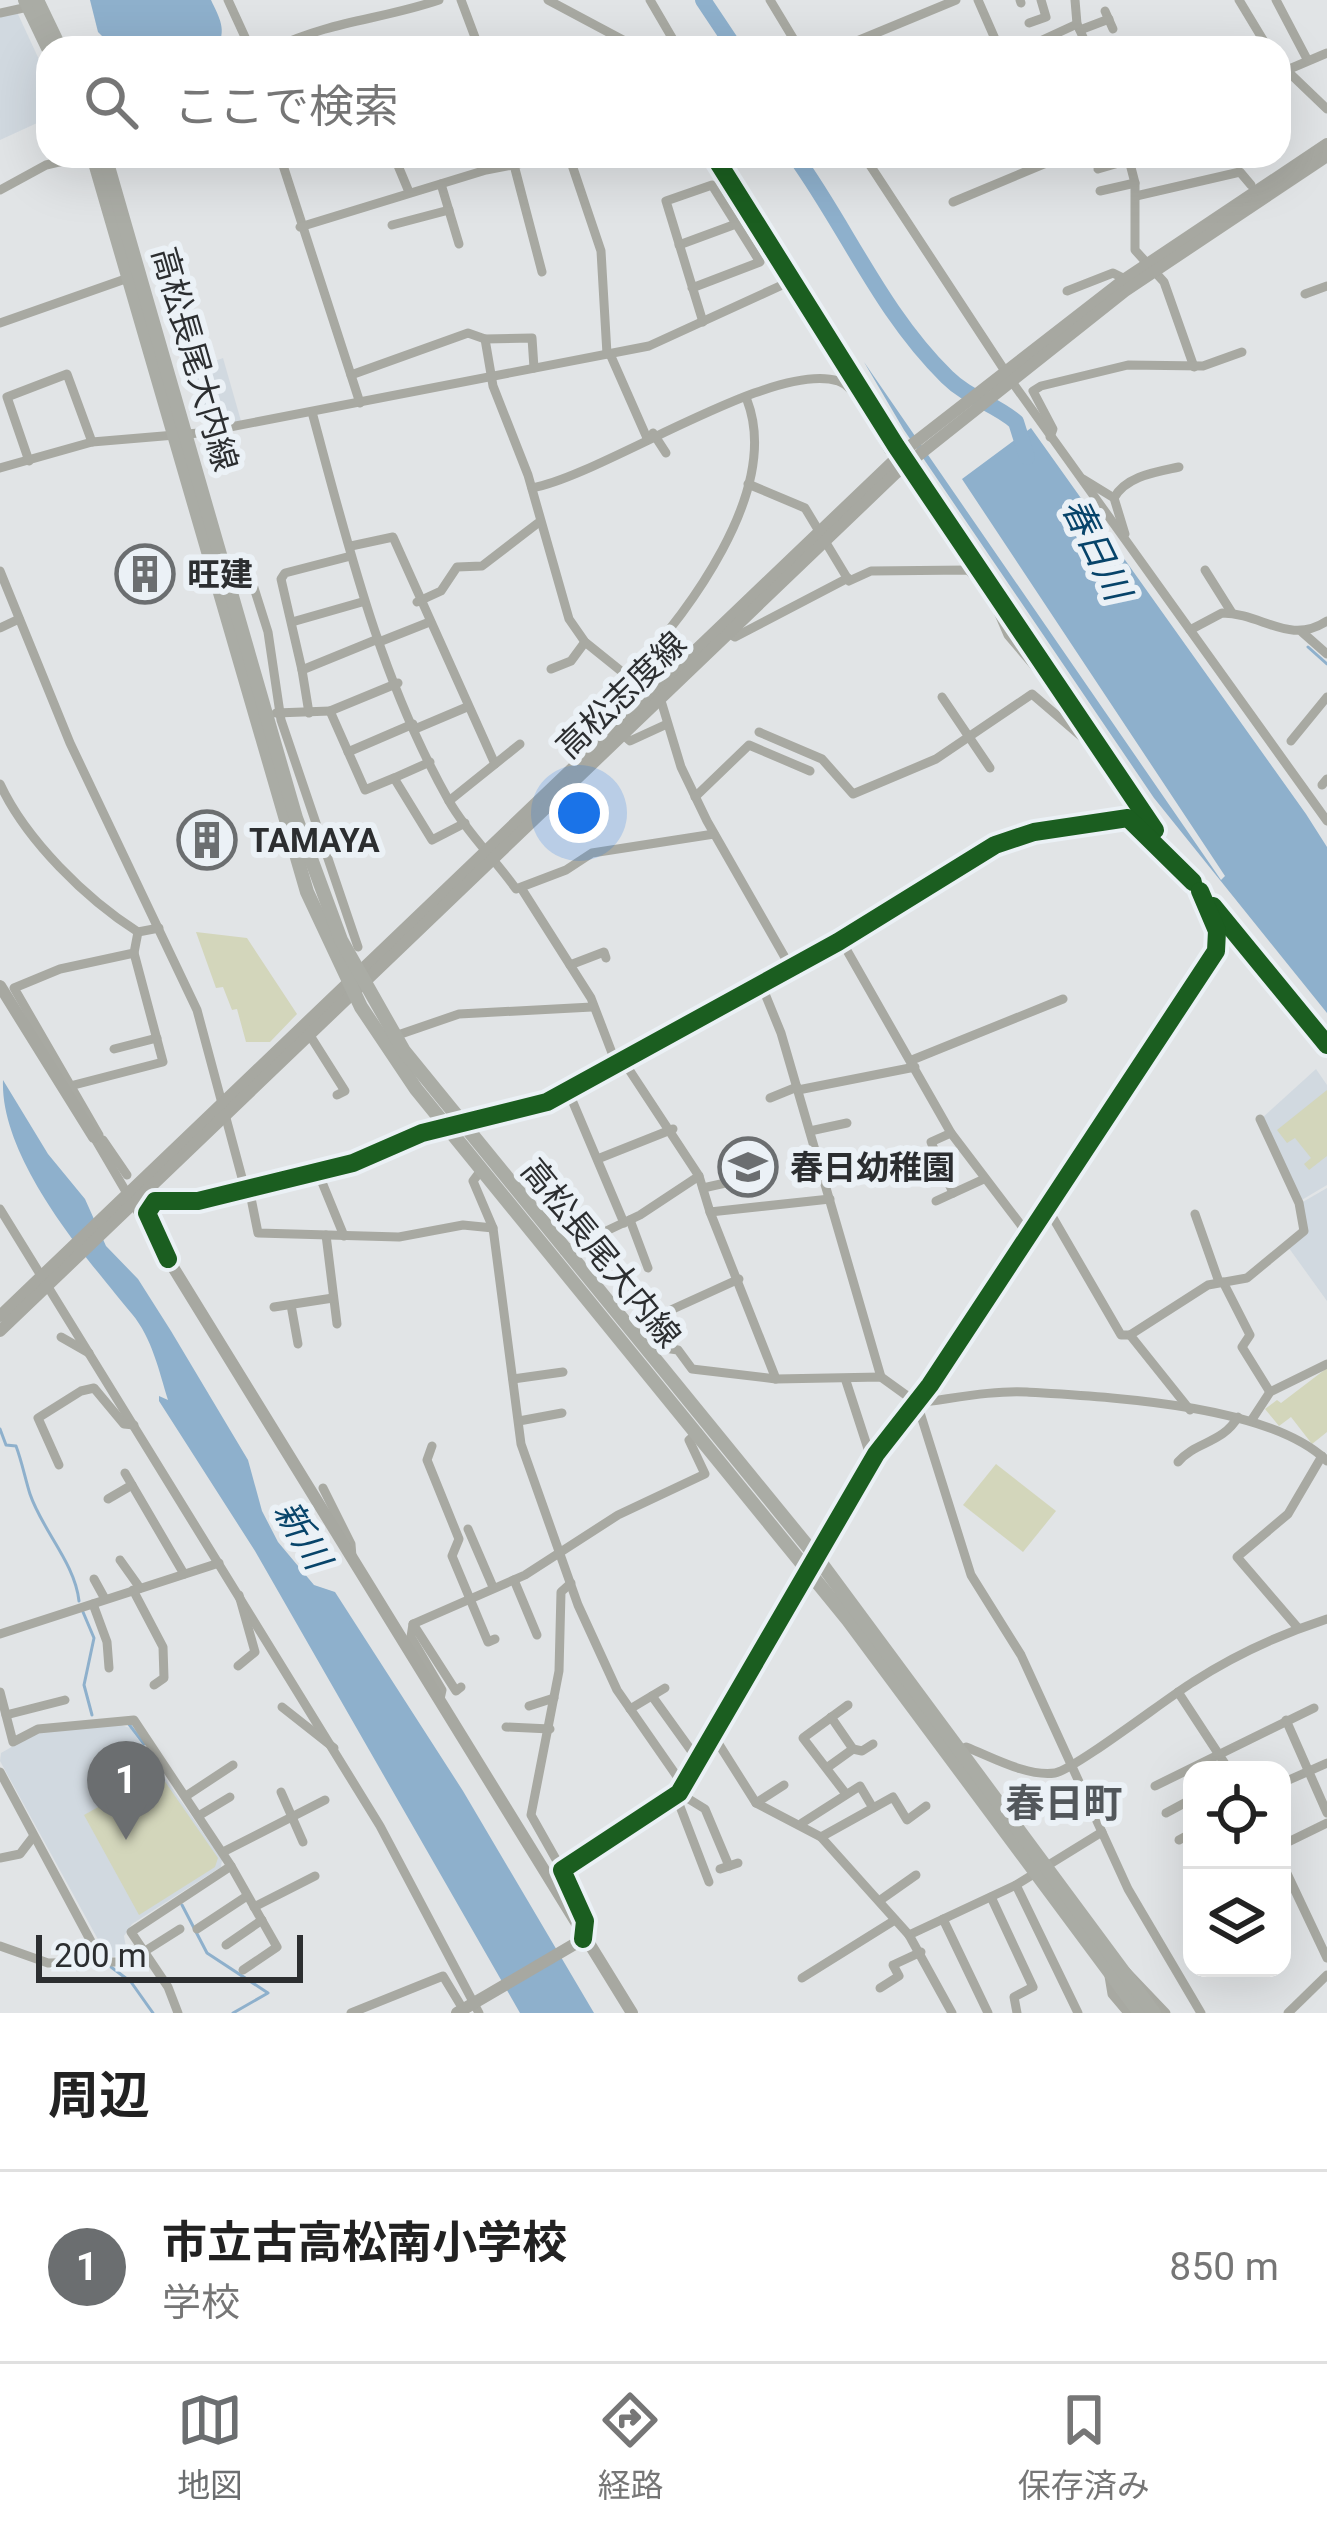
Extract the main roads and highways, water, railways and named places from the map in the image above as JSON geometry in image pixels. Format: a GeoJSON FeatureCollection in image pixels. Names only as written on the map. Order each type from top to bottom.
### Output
{"type":"FeatureCollection","features":[{"type":"Feature","properties":{"kind":"main road"},"geometry":{"type":"LineString","coordinates":[[30,2],[43,36]]}},
{"type":"Feature","properties":{"kind":"main road"},"geometry":{"type":"LineString","coordinates":[[30,2],[52,36]]}},
{"type":"Feature","properties":{"kind":"main road","name":"高松志度線"},"geometry":{"type":"LineString","coordinates":[[1005,377],[1150,267],[1327,144]]}},
{"type":"Feature","properties":{"kind":"main road","name":"高松志度線"},"geometry":{"type":"LineString","coordinates":[[0,1316],[134,1202],[355,981],[904,460],[1125,279],[1327,156]]}},
{"type":"Feature","properties":{"kind":"main road","name":"高松長尾大内線"},"geometry":{"type":"LineString","coordinates":[[93,168],[183,435]]}},
{"type":"Feature","properties":{"kind":"main road","name":"高松長尾大内線"},"geometry":{"type":"LineString","coordinates":[[108,168],[267,714],[307,892],[394,1059],[647,1352],[958,1751],[1037,1870]]}},
{"type":"Feature","properties":{"kind":"main road","name":"高松志度線"},"geometry":{"type":"LineString","coordinates":[[489,852],[621,733],[651,696],[726,632],[823,532]]}},
{"type":"Feature","properties":{"kind":"main road","name":"高松志度線"},"geometry":{"type":"LineString","coordinates":[[226,1106],[309,1034],[355,981]]}},
{"type":"Feature","properties":{"kind":"main road","name":"高松長尾大内線"},"geometry":{"type":"LineString","coordinates":[[355,981],[482,1169],[721,1461],[814,1566],[1140,2013]]}},
{"type":"Feature","properties":{"kind":"main road"},"geometry":{"type":"LineString","coordinates":[[0,986],[97,1136]]}},
{"type":"Feature","properties":{"kind":"main road"},"geometry":{"type":"LineString","coordinates":[[168,1258],[632,2013]]}},
{"type":"Feature","properties":{"kind":"main road","name":"高松志度線"},"geometry":{"type":"LineString","coordinates":[[0,1331],[46,1280]]}},
{"type":"Feature","properties":{"kind":"main road"},"geometry":{"type":"LineString","coordinates":[[471,2007],[584,1938]]}},
{"type":"Feature","properties":{"kind":"main road","name":"高松長尾大内線"},"geometry":{"type":"LineString","coordinates":[[1112,1970],[1154,2013]]}},
{"type":"Feature","properties":{"kind":"water"},"geometry":{"type":"Polygon","coordinates":[[[90,0],[211,0],[221,24],[221,36],[102,36],[90,0]]]}},
{"type":"Feature","properties":{"kind":"water"},"geometry":{"type":"Polygon","coordinates":[[[864,362],[1221,880],[1225,876],[962,479],[1031,428],[1306,814],[1327,847],[1327,1013],[1154,798],[904,430],[864,362]]]}},
{"type":"Feature","properties":{"kind":"water"},"geometry":{"type":"Polygon","coordinates":[[[3,1080],[48,1154],[85,1199],[106,1246],[138,1279],[248,1460],[262,1511],[278,1542],[314,1585],[335,1592],[463,1791],[594,2013],[520,2013],[255,1551],[159,1401],[159,1396],[168,1400],[145,1333],[71,1237],[31,1174],[6,1110],[3,1080]]]}},
{"type":"Feature","properties":{"kind":"waterway","name":"春日川"},"geometry":{"type":"LineString","coordinates":[[703,0],[727,36]]}},
{"type":"Feature","properties":{"kind":"waterway","name":"春日川"},"geometry":{"type":"LineString","coordinates":[[803,168],[903,325],[955,384],[1016,422],[1027,457]]}},
{"type":"Feature","properties":{"kind":"waterway"},"geometry":{"type":"LineString","coordinates":[[1308,647],[1327,664]]}},
{"type":"Feature","properties":{"kind":"waterway"},"geometry":{"type":"LineString","coordinates":[[0,1429],[6,1445],[16,1446],[35,1507],[71,1573],[79,1601]]}},
{"type":"Feature","properties":{"kind":"waterway"},"geometry":{"type":"LineString","coordinates":[[83,1612],[94,1638],[84,1685],[92,1715]]}},
{"type":"Feature","properties":{"kind":"waterway"},"geometry":{"type":"LineString","coordinates":[[128,1723],[144,1744]]}},
{"type":"Feature","properties":{"kind":"waterway"},"geometry":{"type":"LineString","coordinates":[[182,1905],[207,1953],[268,1993],[233,2013]]}},
{"type":"Feature","properties":{"kind":"waterway"},"geometry":{"type":"LineString","coordinates":[[58,1967],[102,1965]]}},
{"type":"Feature","properties":{"kind":"waterway"},"geometry":{"type":"LineString","coordinates":[[111,1967],[131,1982],[153,2013]]}},
{"type":"Feature","properties":{"kind":"place","name":"旺建"},"geometry":{"type":"Point","coordinates":[145,574]}},
{"type":"Feature","properties":{"kind":"place","name":"TAMAYA"},"geometry":{"type":"Point","coordinates":[207,840]}},
{"type":"Feature","properties":{"kind":"place","name":"春日幼稚園"},"geometry":{"type":"Point","coordinates":[748,1167]}},
{"type":"Feature","properties":{"kind":"place","name":"市立古高松南小学校"},"geometry":{"type":"Point","coordinates":[126,1840]}},
{"type":"Feature","properties":{"kind":"district","name":"春日町"},"geometry":{"type":"Point","coordinates":[1064,1804]}},
{"type":"Feature","properties":{"kind":"water label","name":"新川"},"geometry":{"type":"Point","coordinates":[302,1535]}}]}
